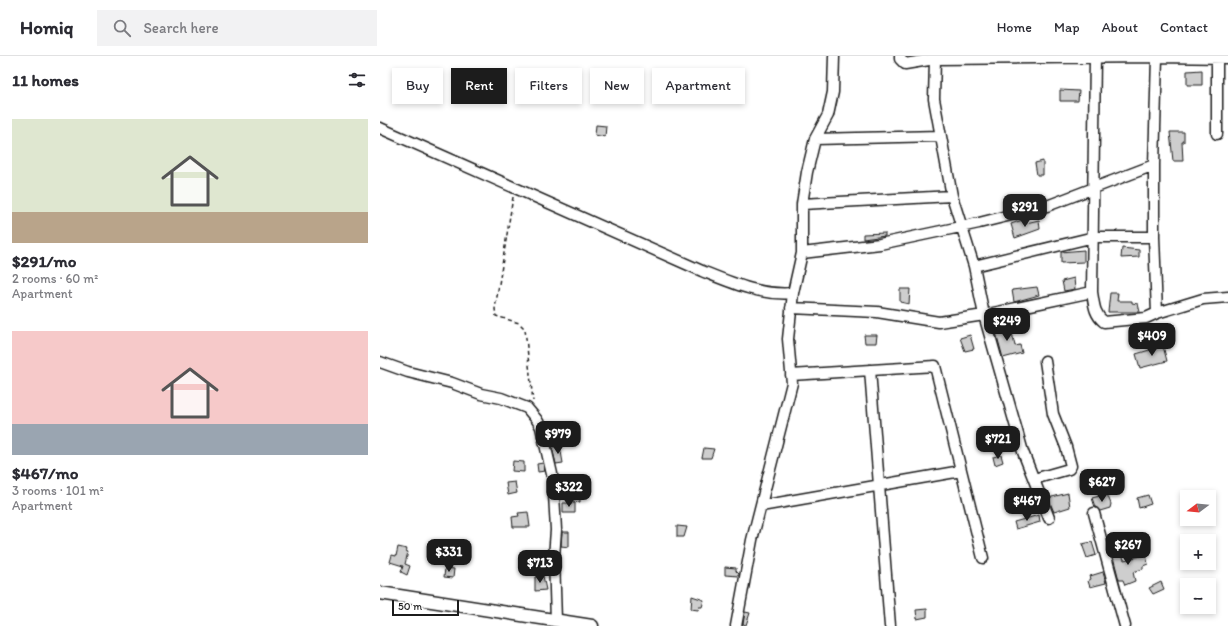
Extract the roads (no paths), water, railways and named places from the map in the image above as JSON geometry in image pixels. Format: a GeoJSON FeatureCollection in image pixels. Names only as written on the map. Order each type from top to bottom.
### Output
{"type":"FeatureCollection","features":[{"type":"Feature","properties":{"kind":"street"},"geometry":{"type":"LineString","coordinates":[[736,626],[752,540],[762,506],[792,383],[788,340],[793,293],[802,253],[802,204],[815,139],[828,115],[833,92],[834,56]]}},
{"type":"Feature","properties":{"kind":"street"},"geometry":{"type":"LineString","coordinates":[[900,56],[900,59],[905,64],[935,59],[1034,57],[1228,58]]}},
{"type":"Feature","properties":{"kind":"street"},"geometry":{"type":"LineString","coordinates":[[1095,57],[1093,189],[1094,237],[1092,292],[1095,312],[1104,322],[1146,318],[1157,313],[1203,299],[1228,297]]}},
{"type":"Feature","properties":{"kind":"street"},"geometry":{"type":"LineString","coordinates":[[1157,57],[1154,165],[1154,237],[1157,313]]}},
{"type":"Feature","properties":{"kind":"street"},"geometry":{"type":"LineString","coordinates":[[935,59],[934,99],[952,196],[974,266],[984,315],[1023,452],[1049,518]]}},
{"type":"Feature","properties":{"kind":"street"},"geometry":{"type":"LineString","coordinates":[[1217,59],[1217,134]]}},
{"type":"Feature","properties":{"kind":"street"},"geometry":{"type":"LineString","coordinates":[[380,128],[702,271],[744,287],[783,294],[793,293]]}},
{"type":"Feature","properties":{"kind":"street"},"geometry":{"type":"LineString","coordinates":[[815,139],[940,136]]}},
{"type":"Feature","properties":{"kind":"street"},"geometry":{"type":"LineString","coordinates":[[802,253],[880,244],[1047,206],[1154,165]]}},
{"type":"Feature","properties":{"kind":"street"},"geometry":{"type":"LineString","coordinates":[[802,204],[952,196]]}},
{"type":"Feature","properties":{"kind":"street"},"geometry":{"type":"LineString","coordinates":[[974,266],[1094,237],[1154,237]]}},
{"type":"Feature","properties":{"kind":"street"},"geometry":{"type":"LineString","coordinates":[[791,308],[876,312],[939,322],[984,315],[1092,292]]}},
{"type":"Feature","properties":{"kind":"street"},"geometry":{"type":"LineString","coordinates":[[1034,479],[1069,469],[1071,466],[1066,447],[1052,414],[1045,361]]}},
{"type":"Feature","properties":{"kind":"street"},"geometry":{"type":"LineString","coordinates":[[380,362],[408,372],[452,383],[481,394],[501,398],[526,408],[541,428],[552,474],[554,494],[556,530],[554,557],[556,621]]}},
{"type":"Feature","properties":{"kind":"street"},"geometry":{"type":"LineString","coordinates":[[791,375],[935,366],[983,558]]}},
{"type":"Feature","properties":{"kind":"street"},"geometry":{"type":"LineString","coordinates":[[870,370],[890,626]]}},
{"type":"Feature","properties":{"kind":"street"},"geometry":{"type":"LineString","coordinates":[[762,506],[961,471]]}},
{"type":"Feature","properties":{"kind":"street"},"geometry":{"type":"LineString","coordinates":[[1094,513],[1125,626]]}},
{"type":"Feature","properties":{"kind":"street"},"geometry":{"type":"LineString","coordinates":[[380,593],[592,626]]}}]}
